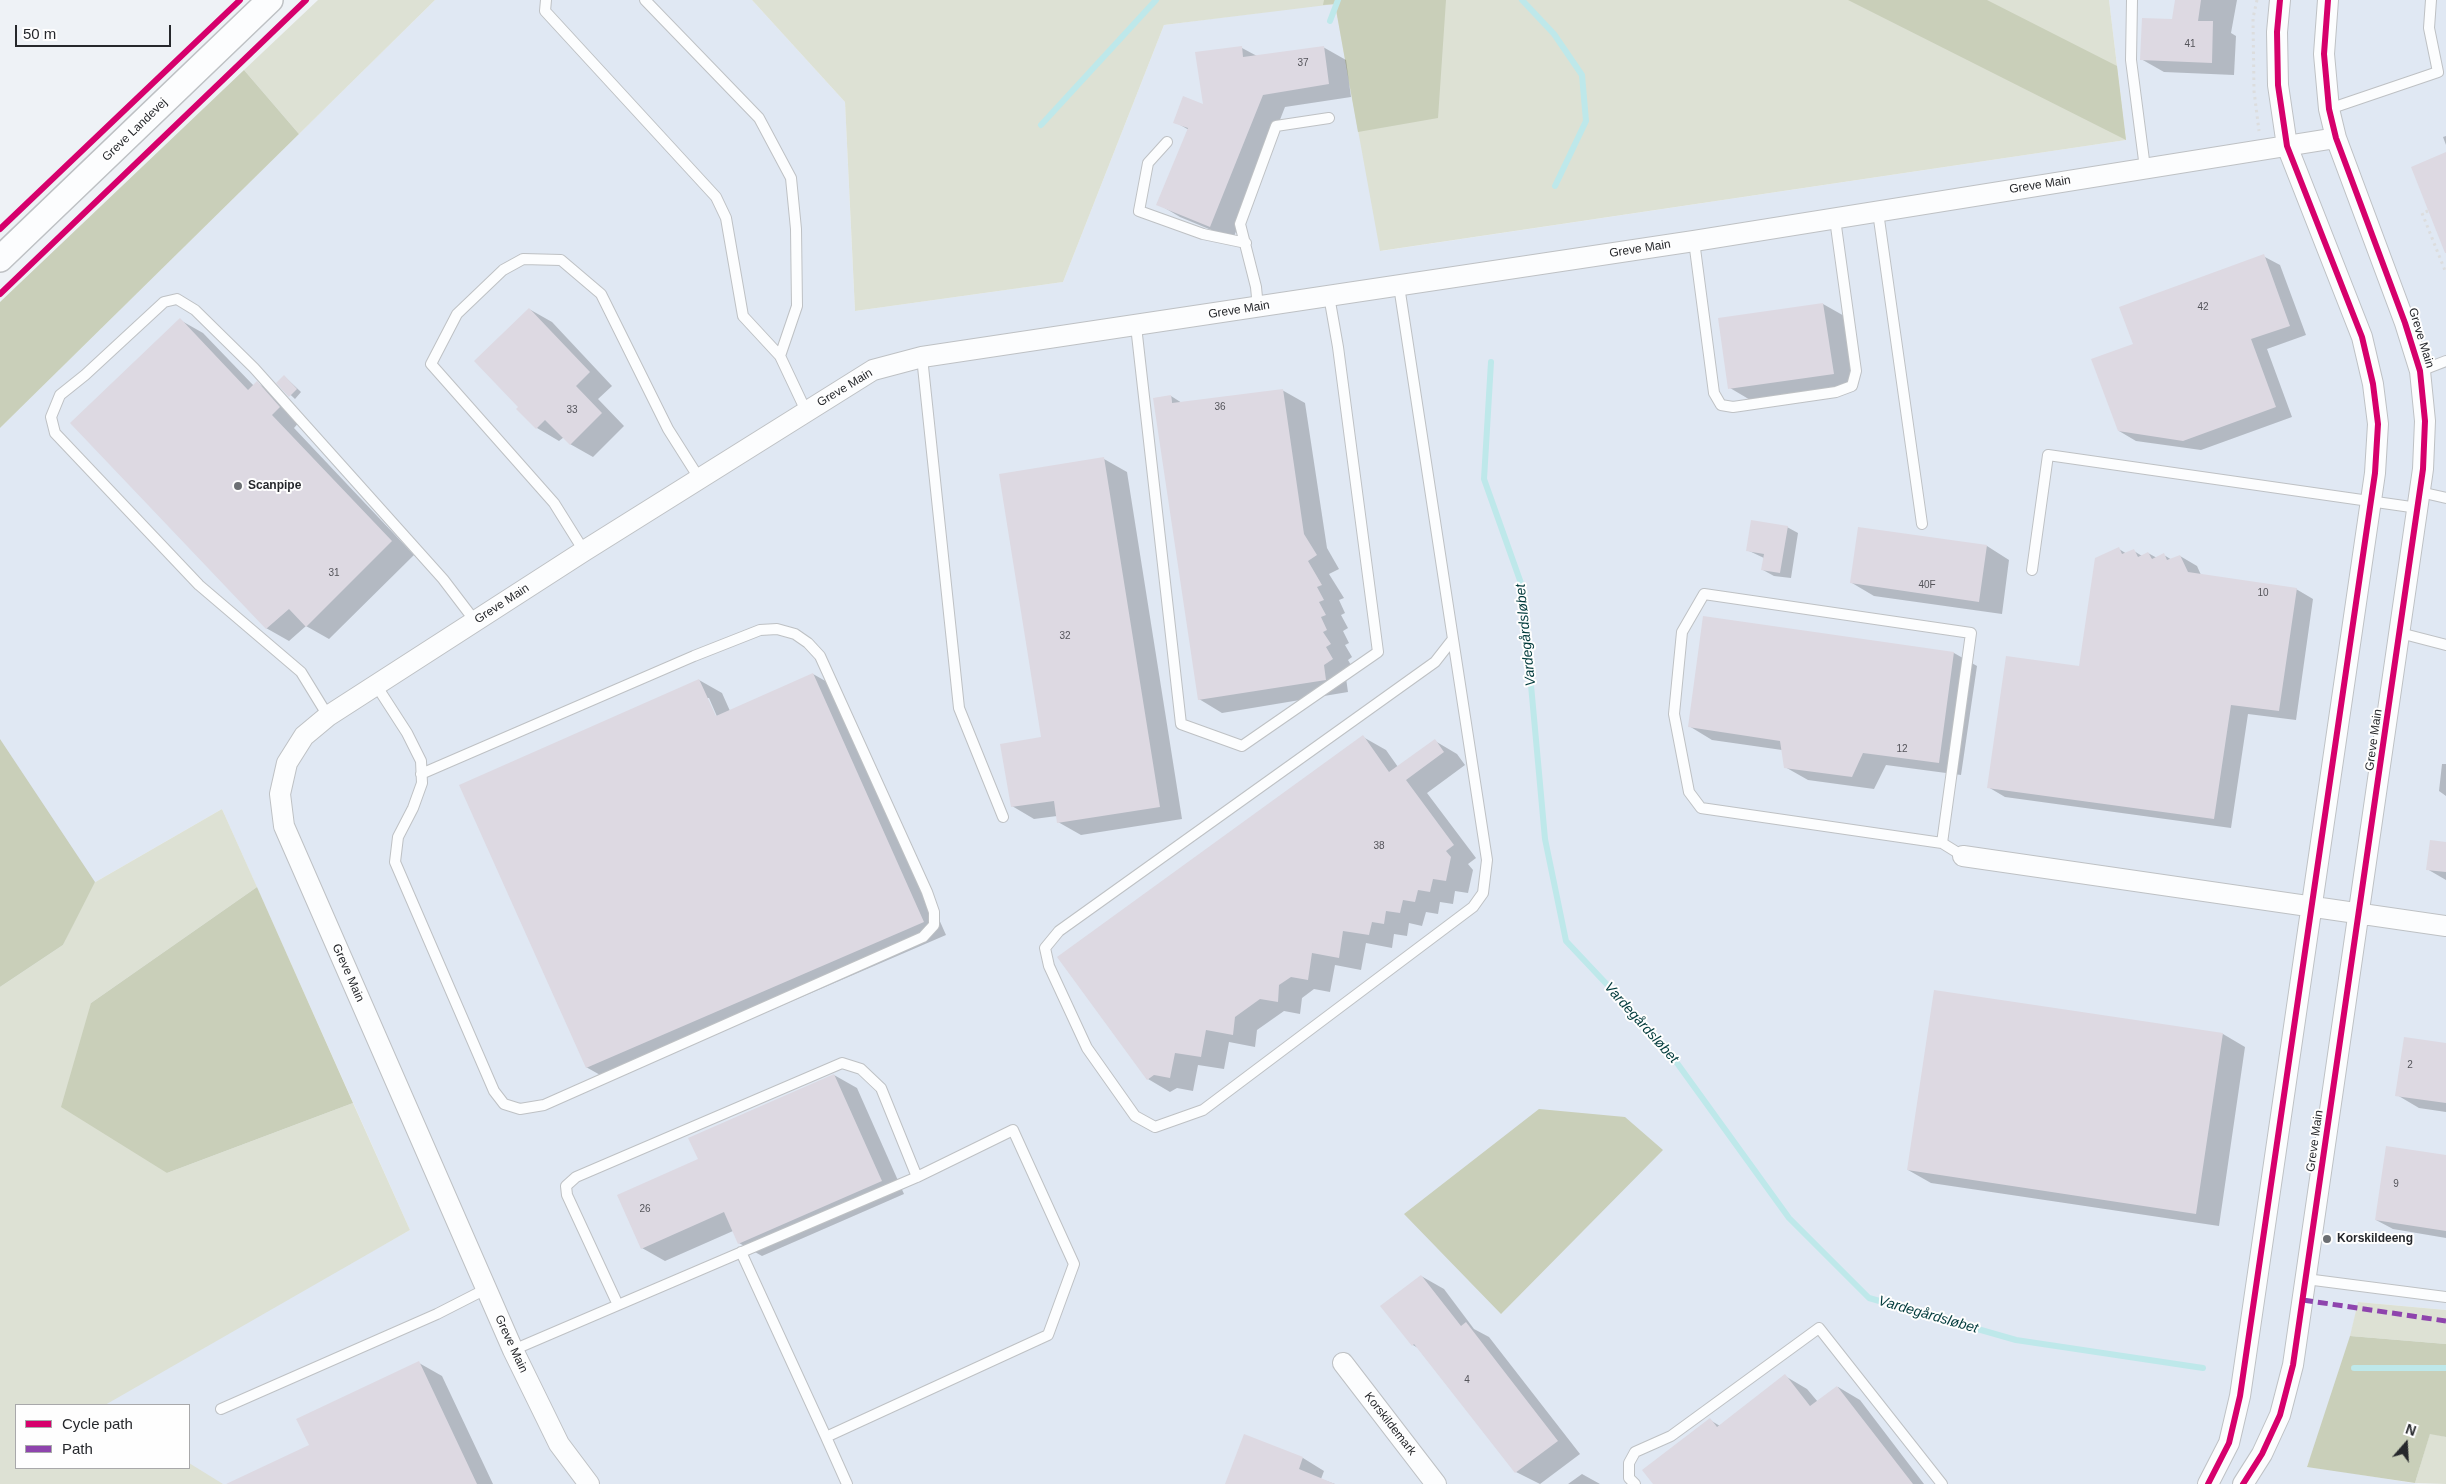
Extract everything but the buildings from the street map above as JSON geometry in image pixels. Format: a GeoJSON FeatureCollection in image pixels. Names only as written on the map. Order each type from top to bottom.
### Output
{"type":"FeatureCollection","features":[{"type":"Feature","properties":{"kind":"street","name":"Greve Landevej"},"geometry":{"type":"LineString","coordinates":[[0,259],[270,0]]}},
{"type":"Feature","properties":{"kind":"street"},"geometry":{"type":"LineString","coordinates":[[2208,1484],[2229,1443],[2240,1396],[2313,908],[2371,501],[2378,424],[2374,384],[2362,337],[2287,146],[2278,85],[2277,32],[2280,0]]}},
{"type":"Feature","properties":{"kind":"street","name":"Greve Main"},"geometry":{"type":"LineString","coordinates":[[2243,1484],[2262,1454],[2280,1415],[2293,1365],[2360,914],[2423,469],[2425,422],[2420,371],[2405,323],[2336,138],[2329,109],[2324,54],[2328,0]]}},
{"type":"Feature","properties":{"kind":"street","name":"Greve Main"},"geometry":{"type":"LineString","coordinates":[[589,1484],[559,1444],[513,1350],[284,826],[280,794],[287,763],[304,736],[328,716],[584,550],[873,370],[922,357],[1694,241],[2336,138]]}},
{"type":"Feature","properties":{"kind":"street"},"geometry":{"type":"LineString","coordinates":[[1963,856],[2446,926]]}},
{"type":"Feature","properties":{"kind":"street","name":"Korskildemark"},"geometry":{"type":"LineString","coordinates":[[1343,1364],[1436,1484]]}},
{"type":"Feature","properties":{"kind":"lane"},"geometry":{"type":"LineString","coordinates":[[546,0],[545,11],[716,197],[726,218],[743,316],[780,356],[806,411]]}},
{"type":"Feature","properties":{"kind":"lane"},"geometry":{"type":"LineString","coordinates":[[645,0],[759,118],[791,178],[796,229],[797,306],[780,356]]}},
{"type":"Feature","properties":{"kind":"lane"},"geometry":{"type":"LineString","coordinates":[[2132,0],[2131,60],[2145,168]]}},
{"type":"Feature","properties":{"kind":"lane"},"geometry":{"type":"LineString","coordinates":[[2329,109],[2438,72],[2429,28],[2431,0]]}},
{"type":"Feature","properties":{"kind":"lane"},"geometry":{"type":"LineString","coordinates":[[1258,308],[1256,287],[1240,224],[1276,126],[1329,118]]}},
{"type":"Feature","properties":{"kind":"lane"},"geometry":{"type":"LineString","coordinates":[[1167,142],[1148,162],[1139,211],[1203,234],[1246,242]]}},
{"type":"Feature","properties":{"kind":"lane"},"geometry":{"type":"LineString","coordinates":[[1878,212],[1922,524]]}},
{"type":"Feature","properties":{"kind":"lane"},"geometry":{"type":"LineString","coordinates":[[1694,241],[1714,393],[1721,405],[1734,407],[1836,392],[1852,386],[1856,371],[1835,219]]}},
{"type":"Feature","properties":{"kind":"lane"},"geometry":{"type":"LineString","coordinates":[[584,550],[554,503],[431,364],[457,314],[503,270],[523,259],[561,260],[601,294],[668,429],[700,478]]}},
{"type":"Feature","properties":{"kind":"lane"},"geometry":{"type":"LineString","coordinates":[[1399,286],[1488,860],[1483,893],[1472,907],[1203,1110],[1155,1127],[1135,1116],[1087,1048],[1049,966],[1045,948],[1059,930],[1435,662],[1453,639]]}},
{"type":"Feature","properties":{"kind":"lane"},"geometry":{"type":"LineString","coordinates":[[1136,326],[1181,724],[1242,746],[1378,652],[1339,357],[1328,296]]}},
{"type":"Feature","properties":{"kind":"lane"},"geometry":{"type":"LineString","coordinates":[[328,716],[301,672],[267,645],[199,585],[55,433],[51,417],[60,395],[85,375],[164,302],[177,299],[195,310],[254,368],[443,579],[475,621]]}},
{"type":"Feature","properties":{"kind":"lane"},"geometry":{"type":"LineString","coordinates":[[922,357],[959,708],[1003,817]]}},
{"type":"Feature","properties":{"kind":"lane"},"geometry":{"type":"LineString","coordinates":[[2420,371],[2446,361]]}},
{"type":"Feature","properties":{"kind":"lane"},"geometry":{"type":"LineString","coordinates":[[2032,570],[2048,455],[2371,501],[2446,498]]}},
{"type":"Feature","properties":{"kind":"lane"},"geometry":{"type":"LineString","coordinates":[[1942,843],[1971,634],[1704,594],[1682,632],[1674,714],[1689,792],[1700,808],[1942,843],[1963,856]]}},
{"type":"Feature","properties":{"kind":"lane"},"geometry":{"type":"LineString","coordinates":[[376,685],[407,733],[420,761],[422,774],[422,783],[413,808],[398,837],[395,862],[494,1091],[504,1104],[520,1109],[544,1105],[923,937],[934,925],[934,912],[927,892],[820,656],[808,643],[786,631],[777,629],[760,630],[422,774]]}},
{"type":"Feature","properties":{"kind":"lane"},"geometry":{"type":"LineString","coordinates":[[2400,633],[2446,645]]}},
{"type":"Feature","properties":{"kind":"lane"},"geometry":{"type":"LineString","coordinates":[[618,1305],[567,1195],[566,1186],[576,1177],[842,1063],[861,1069],[881,1088],[916,1177]]}},
{"type":"Feature","properties":{"kind":"lane"},"geometry":{"type":"LineString","coordinates":[[513,1350],[916,1177],[1013,1130],[1074,1264],[1048,1335],[826,1437]]}},
{"type":"Feature","properties":{"kind":"lane"},"geometry":{"type":"LineString","coordinates":[[741,1252],[847,1484]]}},
{"type":"Feature","properties":{"kind":"lane"},"geometry":{"type":"LineString","coordinates":[[2306,1279],[2446,1297]]}},
{"type":"Feature","properties":{"kind":"lane"},"geometry":{"type":"LineString","coordinates":[[222,1409],[438,1314],[486,1288]]}},
{"type":"Feature","properties":{"kind":"lane"},"geometry":{"type":"LineString","coordinates":[[1635,1484],[1629,1478],[1628,1463],[1634,1452],[1671,1436],[1819,1328],[1942,1484]]}},
{"type":"Feature","properties":{"kind":"path"},"geometry":{"type":"LineString","coordinates":[[2256,0],[2253,18],[2254,91],[2261,150]]}},
{"type":"Feature","properties":{"kind":"path"},"geometry":{"type":"LineString","coordinates":[[2428,211],[2422,213],[2446,273]]}},
{"type":"Feature","properties":{"kind":"shaded area"},"geometry":{"type":"Polygon","coordinates":[[[318,0],[435,0],[299,134],[244,70],[318,0]]]}},
{"type":"Feature","properties":{"kind":"shaded area"},"geometry":{"type":"Polygon","coordinates":[[[435,0],[752,0],[845,102],[855,311],[1063,282],[1164,25],[1335,3],[1381,251],[2126,140],[2109,0],[2446,0],[2446,1310],[2358,1302],[2339,1391],[2307,1466],[2419,1484],[207,1484],[190,1469],[190,1404],[98,1404],[410,1230],[222,809],[92,884],[0,743],[0,428],[435,0]]]}},
{"type":"Feature","properties":{"kind":"shaded area"},"geometry":{"type":"Polygon","coordinates":[[[752,0],[2109,0],[2126,140],[1380,251],[1335,4],[1164,25],[1063,282],[855,311],[845,102],[752,0]]]}},
{"type":"Feature","properties":{"kind":"shaded area"},"geometry":{"type":"Polygon","coordinates":[[[222,809],[257,887],[91,1003],[167,1173],[353,1103],[410,1230],[107,1404],[15,1404],[15,1469],[190,1469],[190,1464],[223,1484],[0,1484],[0,987],[63,945],[92,884],[222,809]]]}},
{"type":"Feature","properties":{"kind":"shaded area"},"geometry":{"type":"Polygon","coordinates":[[[2358,1302],[2446,1310],[2446,1344],[2350,1336],[2358,1302]]]}},
{"type":"Feature","properties":{"kind":"shaded area"},"geometry":{"type":"Polygon","coordinates":[[[2430,1433],[2446,1437],[2446,1484],[2415,1483],[2430,1433]]]}},
{"type":"Feature","properties":{"kind":"green space"},"geometry":{"type":"Polygon","coordinates":[[[1324,0],[1446,0],[1438,118],[1358,132],[1335,4],[1323,5],[1324,0]]]}},
{"type":"Feature","properties":{"kind":"green space"},"geometry":{"type":"Polygon","coordinates":[[[1848,0],[1987,0],[2117,66],[2126,140],[1848,0]]]}},
{"type":"Feature","properties":{"kind":"green space"},"geometry":{"type":"Polygon","coordinates":[[[244,70],[299,134],[0,428],[0,302],[244,70]]]}},
{"type":"Feature","properties":{"kind":"green space"},"geometry":{"type":"Polygon","coordinates":[[[0,739],[95,882],[63,945],[0,987],[0,739]]]}},
{"type":"Feature","properties":{"kind":"green space"},"geometry":{"type":"Polygon","coordinates":[[[257,887],[353,1103],[167,1173],[61,1107],[91,1003],[257,887]]]}},
{"type":"Feature","properties":{"kind":"green space"},"geometry":{"type":"Polygon","coordinates":[[[1539,1109],[1625,1117],[1663,1150],[1501,1314],[1404,1214],[1539,1109]]]}},
{"type":"Feature","properties":{"kind":"green space"},"geometry":{"type":"Polygon","coordinates":[[[2350,1336],[2446,1344],[2446,1437],[2430,1434],[2415,1483],[2307,1467],[2350,1336]]]}},
{"type":"Feature","properties":{"kind":"waterway"},"geometry":{"type":"LineString","coordinates":[[1041,125],[1156,0]]}},
{"type":"Feature","properties":{"kind":"waterway"},"geometry":{"type":"LineString","coordinates":[[1330,21],[1338,0]]}},
{"type":"Feature","properties":{"kind":"waterway","name":"Vardegårdsløbet"},"geometry":{"type":"LineString","coordinates":[[1522,0],[1554,34],[1582,75],[1586,121],[1555,186]]}},
{"type":"Feature","properties":{"kind":"waterway","name":"Vardegårdsløbet"},"geometry":{"type":"LineString","coordinates":[[1491,362],[1484,479],[1522,586],[1545,839],[1566,941],[1664,1045],[1789,1218],[1869,1298],[2016,1340],[2203,1368]]}},
{"type":"Feature","properties":{"kind":"waterway","name":"Vardegårdsløbet"},"geometry":{"type":"LineString","coordinates":[[2354,1368],[2446,1368]]}},
{"type":"Feature","properties":{"kind":"marked path"},"geometry":{"type":"LineString","coordinates":[[2303,1300],[2446,1321]]}},
{"type":"Feature","properties":{"kind":"cycle path"},"geometry":{"type":"LineString","coordinates":[[0,229],[240,0]]}},
{"type":"Feature","properties":{"kind":"cycle path"},"geometry":{"type":"LineString","coordinates":[[0,294],[306,0]]}},
{"type":"Feature","properties":{"kind":"cycle path"},"geometry":{"type":"LineString","coordinates":[[2208,1484],[2229,1443],[2240,1396],[2375,473],[2378,424],[2373,384],[2362,337],[2287,146],[2278,85],[2277,32],[2280,0]]}},
{"type":"Feature","properties":{"kind":"cycle path"},"geometry":{"type":"LineString","coordinates":[[2243,1484],[2262,1454],[2280,1415],[2293,1365],[2423,469],[2425,421],[2420,371],[2405,323],[2336,138],[2329,109],[2324,54],[2328,0]]}},
{"type":"Feature","properties":{"kind":"place","name":"Scanpipe"},"geometry":{"type":"Point","coordinates":[238,486]}},
{"type":"Feature","properties":{"kind":"place","name":"Korskildeeng"},"geometry":{"type":"Point","coordinates":[2327,1239]}}]}
